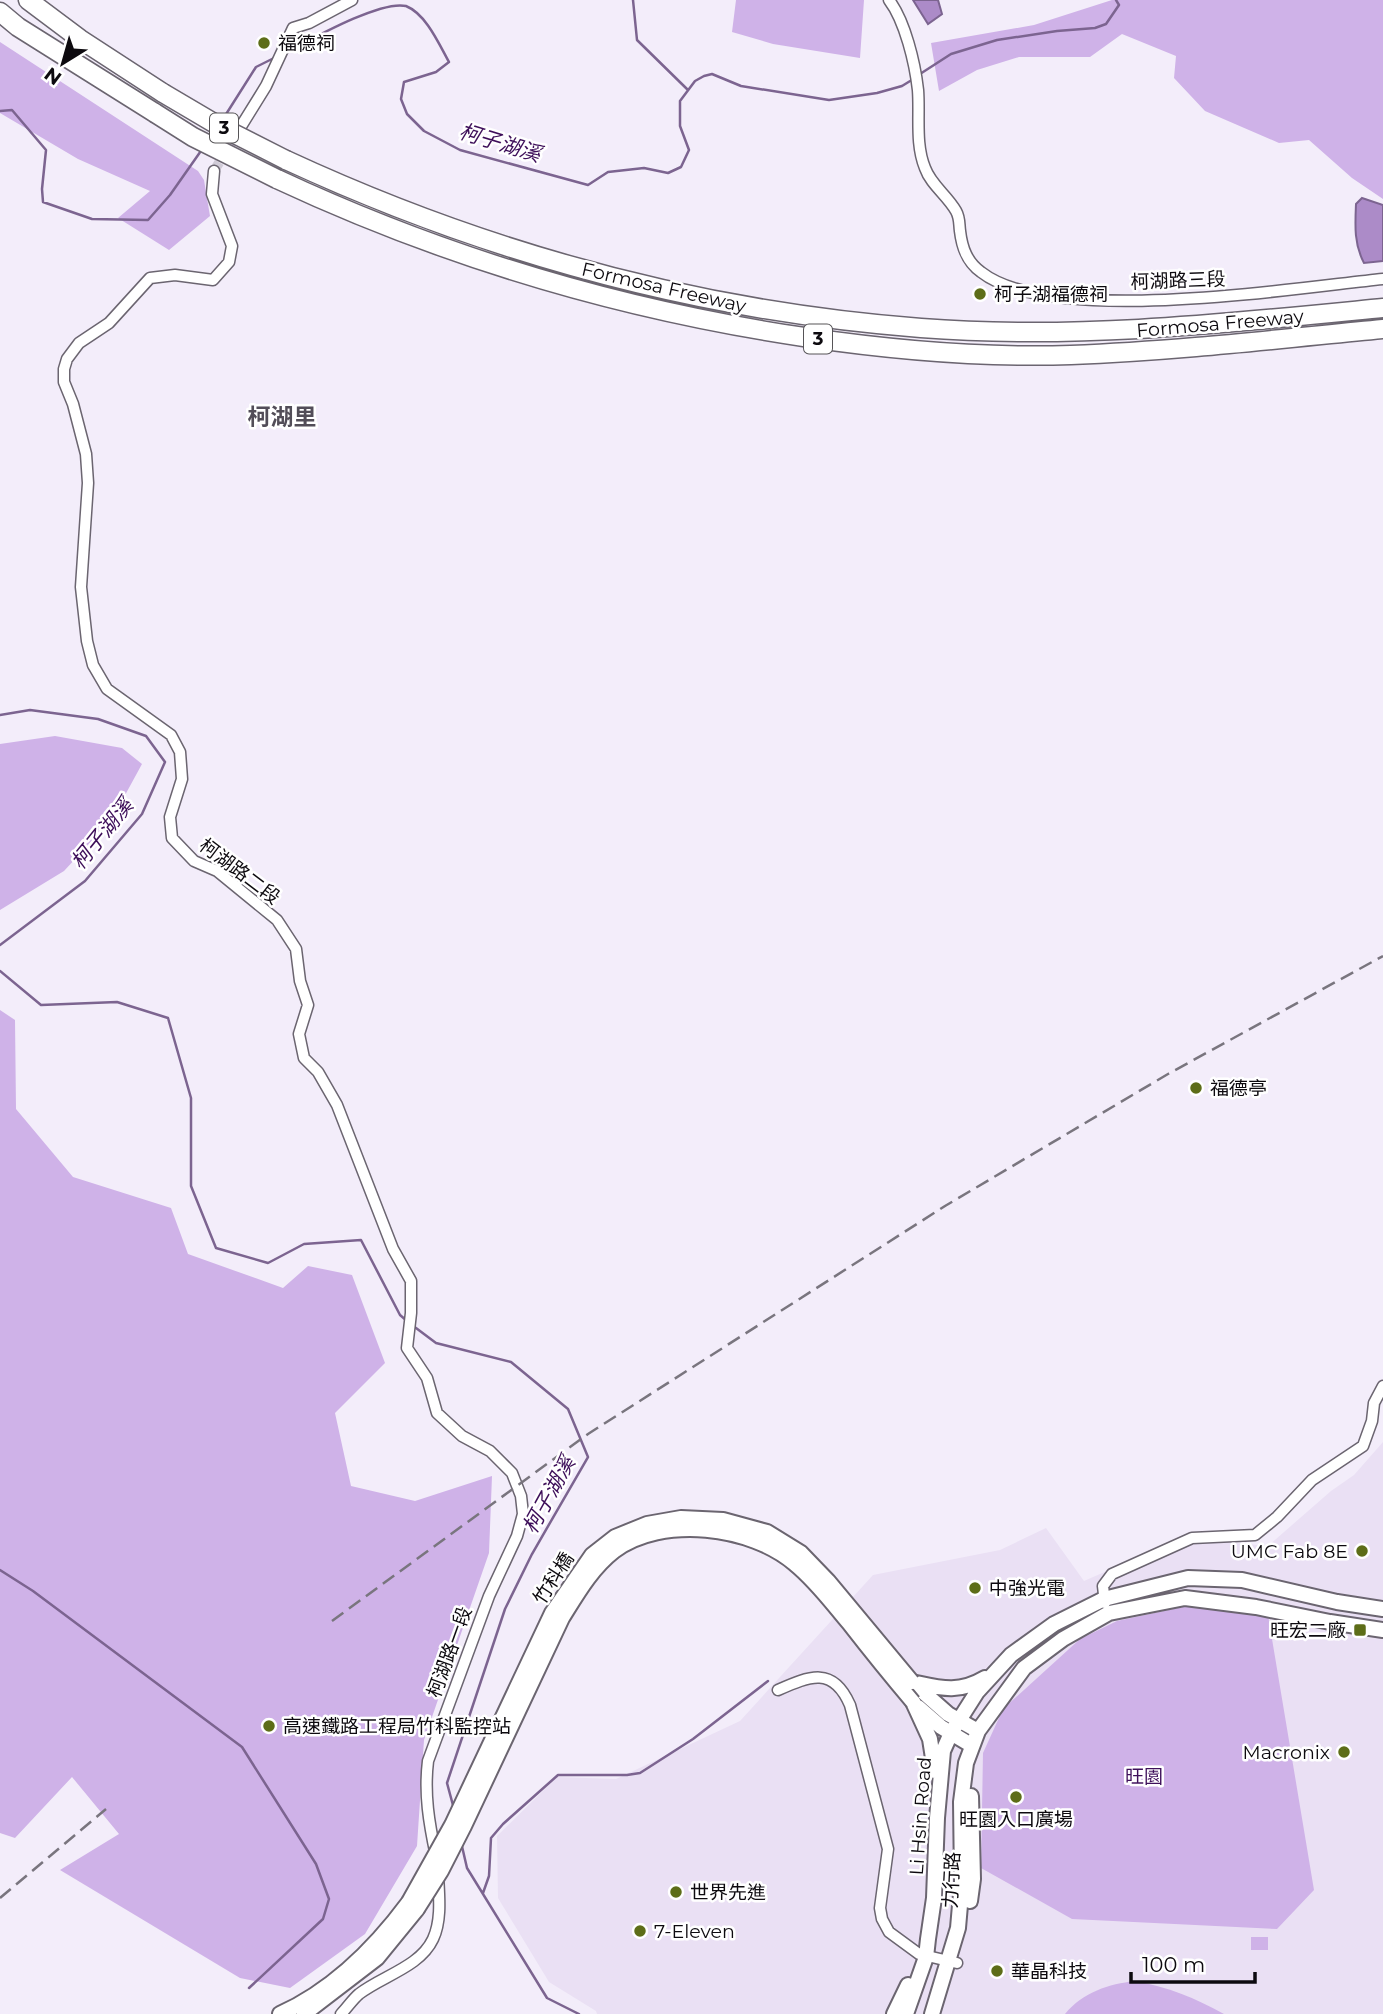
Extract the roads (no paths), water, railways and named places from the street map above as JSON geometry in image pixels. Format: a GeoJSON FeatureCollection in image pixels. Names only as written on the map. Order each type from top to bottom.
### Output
{"type":"FeatureCollection","features":[{"type":"Feature","properties":{"kind":"highway","name":"Formosa Freeway"},"geometry":{"type":"LineString","coordinates":[[28,0],[80,39],[163,93],[219,126],[286,160],[448,228],[506,248],[645,286],[765,310],[923,328],[1035,331],[1200,326],[1383,308]]}},
{"type":"Feature","properties":{"kind":"highway","name":"Formosa Freeway"},"geometry":{"type":"LineString","coordinates":[[0,12],[30,34],[193,137],[277,179],[438,246],[627,304],[758,330],[873,347],[943,352],[1069,355],[1204,347],[1383,328]]}},
{"type":"Feature","properties":{"kind":"street"},"geometry":{"type":"LineString","coordinates":[[240,128],[254,109],[293,28],[309,23],[352,0]]}},
{"type":"Feature","properties":{"kind":"street","name":"柯湖路三段"},"geometry":{"type":"LineString","coordinates":[[889,0],[907,36],[918,89],[918,115],[925,169],[958,215],[964,252],[970,263],[997,282],[1062,298],[1159,300],[1220,297],[1383,279]]}},
{"type":"Feature","properties":{"kind":"street","name":"柯湖路二段"},"geometry":{"type":"LineString","coordinates":[[214,171],[212,194],[232,246],[229,262],[222,272],[213,279],[175,275],[149,278],[109,323],[79,343],[67,359],[64,369],[64,382],[74,404],[86,454],[88,483],[81,587],[87,641],[93,664],[107,689],[171,735],[180,752],[182,779],[170,817],[172,838],[194,861],[217,871],[277,920],[296,949],[300,981],[308,1005],[299,1034],[304,1058],[318,1072],[337,1105],[393,1250],[411,1281],[407,1348]]}},
{"type":"Feature","properties":{"kind":"street","name":"柯湖路一段"},"geometry":{"type":"LineString","coordinates":[[341,2014],[359,1994],[416,1959],[433,1940],[439,1899],[437,1859],[427,1811],[425,1783],[428,1761],[489,1596],[517,1536],[523,1514],[521,1496],[512,1473],[490,1451],[462,1436],[438,1413],[428,1378],[407,1348]]}},
{"type":"Feature","properties":{"kind":"street"},"geometry":{"type":"LineString","coordinates":[[1107,1606],[1103,1586],[1112,1574],[1192,1538],[1255,1535],[1277,1517],[1312,1480],[1363,1446],[1372,1421],[1374,1404],[1383,1386]]}},
{"type":"Feature","properties":{"kind":"street","name":"竹科橋"},"geometry":{"type":"LineString","coordinates":[[413,1906],[552,1613],[592,1555],[615,1537],[647,1524],[681,1518],[723,1520],[767,1532],[801,1553],[828,1581],[912,1682],[948,1714],[955,1727]]}},
{"type":"Feature","properties":{"kind":"street","name":"竹科橋"},"geometry":{"type":"LineString","coordinates":[[413,1906],[446,1860],[562,1618],[579,1590],[598,1566],[617,1549],[650,1535],[682,1529],[722,1532],[760,1542],[793,1562],[821,1588],[913,1702]]}},
{"type":"Feature","properties":{"kind":"street","name":"Li Hsin Road"},"geometry":{"type":"LineString","coordinates":[[923,1955],[934,1898],[943,1751],[977,1692],[1011,1655],[1054,1624],[1188,1578],[1241,1580],[1337,1602],[1383,1609]]}},
{"type":"Feature","properties":{"kind":"street","name":"Li Hsin Road"},"geometry":{"type":"LineString","coordinates":[[932,2014],[953,1963],[958,1928],[962,1882],[961,1802],[966,1763],[974,1738],[1024,1668],[1107,1606],[1185,1598],[1383,1629]]}},
{"type":"Feature","properties":{"kind":"street"},"geometry":{"type":"LineString","coordinates":[[912,1682],[958,1689],[983,1679],[998,1668]]}},
{"type":"Feature","properties":{"kind":"street"},"geometry":{"type":"LineString","coordinates":[[778,1690],[809,1677],[828,1678],[836,1682],[845,1693],[888,1849],[880,1908],[882,1919],[889,1932],[923,1955],[953,1963],[940,2014]]}},
{"type":"Feature","properties":{"kind":"street"},"geometry":{"type":"LineString","coordinates":[[913,1702],[974,1738]]}},
{"type":"Feature","properties":{"kind":"street"},"geometry":{"type":"LineString","coordinates":[[913,1702],[930,1739],[935,1763],[937,1818]]}},
{"type":"Feature","properties":{"kind":"street"},"geometry":{"type":"LineString","coordinates":[[280,2014],[313,1996],[370,1951],[413,1906]]}},
{"type":"Feature","properties":{"kind":"street"},"geometry":{"type":"LineString","coordinates":[[304,2014],[377,1958],[413,1906]]}},
{"type":"Feature","properties":{"kind":"street"},"geometry":{"type":"LineString","coordinates":[[894,2014],[923,1955]]}},
{"type":"Feature","properties":{"kind":"street"},"geometry":{"type":"LineString","coordinates":[[906,2014],[923,1955]]}},
{"type":"Feature","properties":{"kind":"waterway"},"geometry":{"type":"LineString","coordinates":[[633,0],[637,40],[688,90]]}},
{"type":"Feature","properties":{"kind":"waterway","name":"柯子湖溪"},"geometry":{"type":"LineString","coordinates":[[920,74],[951,54],[997,40],[1095,28],[1106,24],[1119,5],[1116,0]]}},
{"type":"Feature","properties":{"kind":"waterway","name":"柯子湖溪"},"geometry":{"type":"LineString","coordinates":[[285,53],[363,15],[394,6],[406,6],[426,22],[449,62],[436,72],[404,82],[401,99],[407,114],[424,131],[460,150],[588,185],[608,172],[644,168],[668,173],[681,167],[689,150],[680,126],[680,101],[695,81],[704,76],[712,74],[741,86],[829,100],[877,93],[902,86],[915,78]]}},
{"type":"Feature","properties":{"kind":"waterway","name":"柯子湖溪"},"geometry":{"type":"LineString","coordinates":[[223,119],[256,67],[276,57]]}},
{"type":"Feature","properties":{"kind":"waterway","name":"柯子湖溪"},"geometry":{"type":"LineString","coordinates":[[0,111],[12,110],[46,150],[43,202],[92,219],[148,220],[170,195],[203,148]]}},
{"type":"Feature","properties":{"kind":"waterway","name":"柯子湖溪"},"geometry":{"type":"LineString","coordinates":[[0,715],[30,710],[98,719],[146,736],[165,762],[142,814],[85,881],[0,945]]}},
{"type":"Feature","properties":{"kind":"waterway","name":"柯子湖溪"},"geometry":{"type":"LineString","coordinates":[[0,971],[41,1005],[117,1002],[168,1018],[191,1098],[191,1186],[216,1248],[268,1263],[304,1244],[361,1240],[400,1315],[407,1321]]}},
{"type":"Feature","properties":{"kind":"waterway","name":"柯子湖溪"},"geometry":{"type":"LineString","coordinates":[[412,1325],[436,1343],[511,1362],[568,1409],[588,1457],[532,1554],[505,1609],[447,1783],[454,1809]]}},
{"type":"Feature","properties":{"kind":"waterway"},"geometry":{"type":"LineString","coordinates":[[0,1570],[33,1591],[242,1747],[316,1864],[329,1899],[323,1919],[249,1988]]}},
{"type":"Feature","properties":{"kind":"waterway"},"geometry":{"type":"LineString","coordinates":[[483,1893],[489,1876],[491,1838],[558,1775],[640,1773],[693,1739],[768,1681]]}},
{"type":"Feature","properties":{"kind":"waterway","name":"柯子湖溪"},"geometry":{"type":"LineString","coordinates":[[461,1842],[467,1868],[547,1998],[579,2014]]}},
{"type":"Feature","properties":{"kind":"tunnel"},"geometry":{"type":"LineString","coordinates":[[214,171],[238,132]]}},
{"type":"Feature","properties":{"kind":"railway"},"geometry":{"type":"LineString","coordinates":[[332,1621],[588,1434],[945,1206],[1168,1074],[1383,956]]}},
{"type":"Feature","properties":{"kind":"railway"},"geometry":{"type":"LineString","coordinates":[[0,1898],[106,1809]]}},
{"type":"Feature","properties":{"kind":"place","name":"福德祠"},"geometry":{"type":"Point","coordinates":[264,43]}},
{"type":"Feature","properties":{"kind":"place","name":"柯子湖福德祠"},"geometry":{"type":"Point","coordinates":[980,294]}},
{"type":"Feature","properties":{"kind":"place","name":"福德亭"},"geometry":{"type":"Point","coordinates":[1196,1088]}},
{"type":"Feature","properties":{"kind":"place","name":"UMC Fab 8E"},"geometry":{"type":"Point","coordinates":[1362,1551]}},
{"type":"Feature","properties":{"kind":"place","name":"中強光電"},"geometry":{"type":"Point","coordinates":[975,1588]}},
{"type":"Feature","properties":{"kind":"place","name":"旺宏二廠"},"geometry":{"type":"Point","coordinates":[1360,1630]}},
{"type":"Feature","properties":{"kind":"place","name":"高速鐵路工程局竹科監控站"},"geometry":{"type":"Point","coordinates":[269,1726]}},
{"type":"Feature","properties":{"kind":"place","name":"Macronix"},"geometry":{"type":"Point","coordinates":[1344,1752]}},
{"type":"Feature","properties":{"kind":"place","name":"旺園入口廣場"},"geometry":{"type":"Point","coordinates":[1016,1797]}},
{"type":"Feature","properties":{"kind":"place","name":"世界先進"},"geometry":{"type":"Point","coordinates":[676,1892]}},
{"type":"Feature","properties":{"kind":"place","name":"7-Eleven"},"geometry":{"type":"Point","coordinates":[640,1931]}},
{"type":"Feature","properties":{"kind":"place","name":"華晶科技"},"geometry":{"type":"Point","coordinates":[997,1971]}},
{"type":"Feature","properties":{"kind":"district","name":"柯湖里"},"geometry":{"type":"Point","coordinates":[282,417]}},
{"type":"Feature","properties":{"kind":"park label","name":"旺園"},"geometry":{"type":"Point","coordinates":[1144,1776]}}]}
